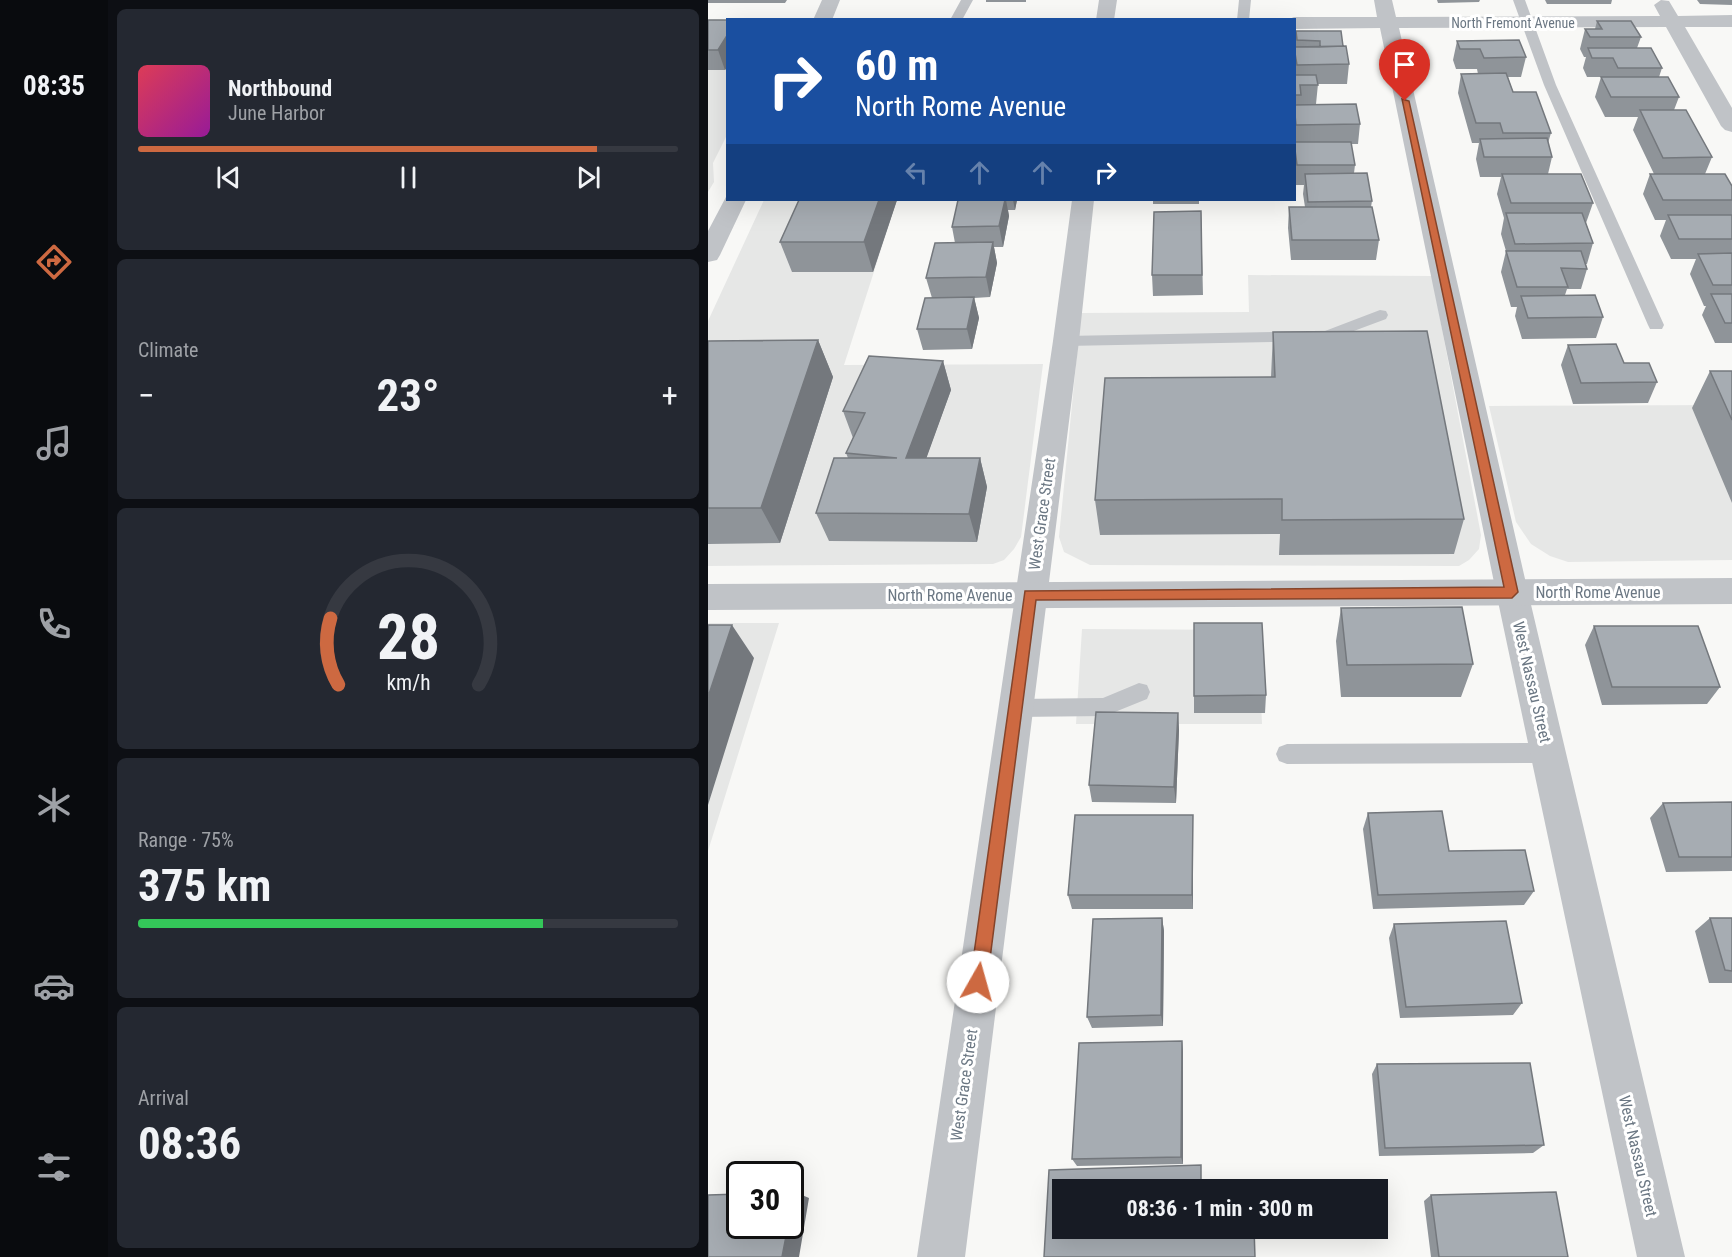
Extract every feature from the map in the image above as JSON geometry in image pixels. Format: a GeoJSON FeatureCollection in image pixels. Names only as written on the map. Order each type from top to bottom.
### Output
{"type":"FeatureCollection","features":[{"type":"Feature","properties":{"kind":"street"},"geometry":{"type":"LineString","coordinates":[[823,18],[831,0]]}},
{"type":"Feature","properties":{"kind":"street"},"geometry":{"type":"LineString","coordinates":[[1105,18],[1108,0]]}},
{"type":"Feature","properties":{"kind":"street"},"geometry":{"type":"LineString","coordinates":[[1660,0],[1732,126]]}},
{"type":"Feature","properties":{"kind":"street","name":"North Fremont Avenue"},"geometry":{"type":"LineString","coordinates":[[1296,23],[1385,11],[1528,23],[1732,21]]}},
{"type":"Feature","properties":{"kind":"street","name":"West Nassau Street"},"geometry":{"type":"LineString","coordinates":[[1385,11],[1661,1257]]}},
{"type":"Feature","properties":{"kind":"street"},"geometry":{"type":"LineString","coordinates":[[708,255],[735,201]]}},
{"type":"Feature","properties":{"kind":"street","name":"West Grace Street"},"geometry":{"type":"LineString","coordinates":[[941,1257],[1066,341],[1083,201]]}},
{"type":"Feature","properties":{"kind":"street","name":"North Rome Avenue"},"geometry":{"type":"LineString","coordinates":[[708,597],[1732,591]]}},
{"type":"Feature","properties":{"kind":"lane"},"geometry":{"type":"LineString","coordinates":[[957,18],[967,0]]}},
{"type":"Feature","properties":{"kind":"lane"},"geometry":{"type":"LineString","coordinates":[[1243,18],[1245,0]]}},
{"type":"Feature","properties":{"kind":"lane"},"geometry":{"type":"LineString","coordinates":[[1519,0],[1550,85],[1656,325]]}},
{"type":"Feature","properties":{"kind":"lane"},"geometry":{"type":"LineString","coordinates":[[1066,341],[1327,336],[1380,315]]}},
{"type":"Feature","properties":{"kind":"lane"},"geometry":{"type":"LineString","coordinates":[[1015,708],[1105,707],[1139,692]]}},
{"type":"Feature","properties":{"kind":"lane"},"geometry":{"type":"LineString","coordinates":[[1287,754],[1548,753]]}},
{"type":"Feature","properties":{"kind":"shaded area"},"geometry":{"type":"Polygon","coordinates":[[[708,36],[726,37],[726,137],[713,163],[714,182],[708,192],[708,36]]]}},
{"type":"Feature","properties":{"kind":"shaded area"},"geometry":{"type":"Polygon","coordinates":[[[764,201],[897,201],[844,365],[1043,364],[1021,537],[1014,549],[1004,560],[993,564],[708,566],[708,321],[764,201]]]}},
{"type":"Feature","properties":{"kind":"shaded area"},"geometry":{"type":"Polygon","coordinates":[[[1248,275],[1432,276],[1481,535],[1479,549],[1469,560],[1459,566],[1090,565],[1064,552],[1059,537],[1081,313],[1249,312],[1248,275]]]}},
{"type":"Feature","properties":{"kind":"shaded area"},"geometry":{"type":"Polygon","coordinates":[[[1732,405],[1732,560],[1568,562],[1550,556],[1531,544],[1516,522],[1489,406],[1732,405]]]}},
{"type":"Feature","properties":{"kind":"shaded area"},"geometry":{"type":"Polygon","coordinates":[[[708,623],[779,623],[708,851],[708,623]]]}},
{"type":"Feature","properties":{"kind":"shaded area"},"geometry":{"type":"Polygon","coordinates":[[[1082,629],[1258,630],[1262,724],[1076,724],[1082,629]]]}},
{"type":"Feature","properties":{"kind":"building"},"geometry":{"type":"Polygon","coordinates":[[[708,20],[726,20],[726,37],[718,50],[708,50],[708,20]]]}},
{"type":"Feature","properties":{"kind":"building"},"geometry":{"type":"Polygon","coordinates":[[[1597,21],[1631,21],[1641,37],[1590,37],[1585,29],[1602,29],[1597,21]]]}},
{"type":"Feature","properties":{"kind":"building"},"geometry":{"type":"Polygon","coordinates":[[[1296,31],[1341,31],[1343,46],[1320,47],[1320,41],[1297,40],[1296,31]]]}},
{"type":"Feature","properties":{"kind":"building"},"geometry":{"type":"Polygon","coordinates":[[[1519,40],[1526,57],[1484,58],[1480,49],[1460,49],[1457,41],[1519,40]]]}},
{"type":"Feature","properties":{"kind":"building"},"geometry":{"type":"Polygon","coordinates":[[[1346,46],[1349,64],[1297,65],[1296,47],[1346,46]]]}},
{"type":"Feature","properties":{"kind":"building"},"geometry":{"type":"Polygon","coordinates":[[[1588,48],[1651,48],[1662,68],[1618,68],[1613,58],[1592,58],[1588,48]]]}},
{"type":"Feature","properties":{"kind":"building"},"geometry":{"type":"Polygon","coordinates":[[[1506,73],[1513,92],[1536,92],[1551,133],[1503,133],[1500,123],[1476,123],[1461,74],[1506,73]]]}},
{"type":"Feature","properties":{"kind":"building"},"geometry":{"type":"Polygon","coordinates":[[[1296,75],[1316,75],[1318,85],[1300,85],[1301,95],[1296,95],[1296,75]]]}},
{"type":"Feature","properties":{"kind":"building"},"geometry":{"type":"Polygon","coordinates":[[[1601,77],[1668,77],[1679,97],[1611,97],[1601,77]]]}},
{"type":"Feature","properties":{"kind":"building"},"geometry":{"type":"Polygon","coordinates":[[[1356,104],[1360,124],[1296,125],[1296,105],[1356,104]]]}},
{"type":"Feature","properties":{"kind":"building"},"geometry":{"type":"Polygon","coordinates":[[[1640,110],[1686,110],[1712,157],[1663,158],[1640,110]]]}},
{"type":"Feature","properties":{"kind":"building"},"geometry":{"type":"Polygon","coordinates":[[[1547,138],[1552,157],[1484,157],[1480,139],[1547,138]]]}},
{"type":"Feature","properties":{"kind":"building"},"geometry":{"type":"Polygon","coordinates":[[[1296,142],[1351,142],[1355,165],[1297,165],[1296,142]]]}},
{"type":"Feature","properties":{"kind":"building"},"geometry":{"type":"Polygon","coordinates":[[[1367,173],[1372,201],[1308,202],[1305,174],[1367,173]]]}},
{"type":"Feature","properties":{"kind":"building"},"geometry":{"type":"Polygon","coordinates":[[[1502,174],[1581,174],[1593,203],[1511,203],[1502,174]]]}},
{"type":"Feature","properties":{"kind":"building"},"geometry":{"type":"Polygon","coordinates":[[[1650,174],[1725,174],[1732,186],[1732,200],[1663,200],[1650,174]]]}},
{"type":"Feature","properties":{"kind":"building"},"geometry":{"type":"Polygon","coordinates":[[[799,201],[879,201],[864,242],[780,242],[799,201]]]}},
{"type":"Feature","properties":{"kind":"building"},"geometry":{"type":"Polygon","coordinates":[[[958,201],[1005,201],[999,226],[952,227],[958,201]]]}},
{"type":"Feature","properties":{"kind":"building"},"geometry":{"type":"Polygon","coordinates":[[[1289,207],[1372,207],[1379,240],[1292,240],[1289,207]]]}},
{"type":"Feature","properties":{"kind":"building"},"geometry":{"type":"Polygon","coordinates":[[[1201,211],[1202,275],[1152,275],[1154,212],[1201,211]]]}},
{"type":"Feature","properties":{"kind":"building"},"geometry":{"type":"Polygon","coordinates":[[[1506,213],[1582,213],[1593,243],[1515,244],[1506,213]]]}},
{"type":"Feature","properties":{"kind":"building"},"geometry":{"type":"Polygon","coordinates":[[[1668,215],[1732,215],[1732,239],[1679,239],[1668,215]]]}},
{"type":"Feature","properties":{"kind":"building"},"geometry":{"type":"Polygon","coordinates":[[[993,242],[986,277],[926,278],[935,243],[993,242]]]}},
{"type":"Feature","properties":{"kind":"building"},"geometry":{"type":"Polygon","coordinates":[[[1506,251],[1581,251],[1587,269],[1561,268],[1568,287],[1517,287],[1506,251]]]}},
{"type":"Feature","properties":{"kind":"building"},"geometry":{"type":"Polygon","coordinates":[[[1732,253],[1732,285],[1713,285],[1698,254],[1732,253]]]}},
{"type":"Feature","properties":{"kind":"building"},"geometry":{"type":"Polygon","coordinates":[[[1711,294],[1732,294],[1732,323],[1725,323],[1711,294]]]}},
{"type":"Feature","properties":{"kind":"building"},"geometry":{"type":"Polygon","coordinates":[[[1595,295],[1603,317],[1528,318],[1521,296],[1595,295]]]}},
{"type":"Feature","properties":{"kind":"building"},"geometry":{"type":"Polygon","coordinates":[[[974,297],[967,329],[917,329],[925,298],[974,297]]]}},
{"type":"Feature","properties":{"kind":"building"},"geometry":{"type":"Polygon","coordinates":[[[1427,331],[1464,519],[1282,520],[1282,499],[1095,500],[1105,378],[1275,377],[1273,332],[1427,331]]]}},
{"type":"Feature","properties":{"kind":"building"},"geometry":{"type":"Polygon","coordinates":[[[818,340],[761,508],[708,508],[708,341],[818,340]]]}},
{"type":"Feature","properties":{"kind":"building"},"geometry":{"type":"Polygon","coordinates":[[[1616,344],[1624,363],[1649,363],[1657,382],[1581,383],[1568,345],[1616,344]]]}},
{"type":"Feature","properties":{"kind":"building"},"geometry":{"type":"Polygon","coordinates":[[[869,356],[943,361],[906,458],[980,458],[969,514],[816,513],[834,458],[897,458],[846,453],[865,413],[843,411],[869,356]]]}},
{"type":"Feature","properties":{"kind":"building"},"geometry":{"type":"Polygon","coordinates":[[[1710,371],[1732,371],[1732,420],[1710,371]]]}},
{"type":"Feature","properties":{"kind":"building"},"geometry":{"type":"Polygon","coordinates":[[[1462,607],[1473,664],[1347,665],[1341,608],[1462,607]]]}},
{"type":"Feature","properties":{"kind":"building"},"geometry":{"type":"Polygon","coordinates":[[[1194,623],[1262,623],[1266,695],[1194,696],[1194,623]]]}},
{"type":"Feature","properties":{"kind":"building"},"geometry":{"type":"Polygon","coordinates":[[[708,625],[732,625],[708,697],[708,625]]]}},
{"type":"Feature","properties":{"kind":"building"},"geometry":{"type":"Polygon","coordinates":[[[1594,626],[1698,626],[1720,687],[1612,687],[1594,626]]]}},
{"type":"Feature","properties":{"kind":"building"},"geometry":{"type":"Polygon","coordinates":[[[1096,712],[1178,713],[1174,787],[1089,785],[1096,712]]]}},
{"type":"Feature","properties":{"kind":"building"},"geometry":{"type":"Polygon","coordinates":[[[1732,802],[1732,857],[1679,857],[1663,803],[1732,802]]]}},
{"type":"Feature","properties":{"kind":"building"},"geometry":{"type":"Polygon","coordinates":[[[1442,811],[1449,851],[1525,850],[1534,891],[1378,895],[1368,813],[1442,811]]]}},
{"type":"Feature","properties":{"kind":"building"},"geometry":{"type":"Polygon","coordinates":[[[1075,815],[1193,815],[1192,895],[1068,895],[1075,815]]]}},
{"type":"Feature","properties":{"kind":"building"},"geometry":{"type":"Polygon","coordinates":[[[1162,918],[1161,1015],[1087,1017],[1093,919],[1162,918]]]}},
{"type":"Feature","properties":{"kind":"building"},"geometry":{"type":"Polygon","coordinates":[[[1710,918],[1732,918],[1732,971],[1725,970],[1710,918]]]}},
{"type":"Feature","properties":{"kind":"building"},"geometry":{"type":"Polygon","coordinates":[[[1506,921],[1522,1003],[1406,1007],[1394,924],[1506,921]]]}},
{"type":"Feature","properties":{"kind":"building"},"geometry":{"type":"Polygon","coordinates":[[[1182,1041],[1181,1157],[1072,1159],[1079,1043],[1182,1041]]]}},
{"type":"Feature","properties":{"kind":"building"},"geometry":{"type":"Polygon","coordinates":[[[1530,1063],[1544,1145],[1385,1148],[1377,1064],[1530,1063]]]}},
{"type":"Feature","properties":{"kind":"building"},"geometry":{"type":"Polygon","coordinates":[[[1201,1165],[1201,1179],[1052,1179],[1052,1239],[1254,1239],[1255,1257],[1044,1257],[1049,1170],[1201,1165]]]}},
{"type":"Feature","properties":{"kind":"building"},"geometry":{"type":"Polygon","coordinates":[[[1556,1192],[1568,1257],[1439,1257],[1431,1195],[1556,1192]]]}},
{"type":"Feature","properties":{"kind":"building"},"geometry":{"type":"Polygon","coordinates":[[[726,1194],[726,1239],[785,1239],[782,1257],[708,1257],[708,1195],[726,1194]]]}},
{"type":"Feature","properties":{"kind":"route"},"geometry":{"type":"LineString","coordinates":[[978,982],[1030,594],[1512,592],[1405,101]]}}]}
